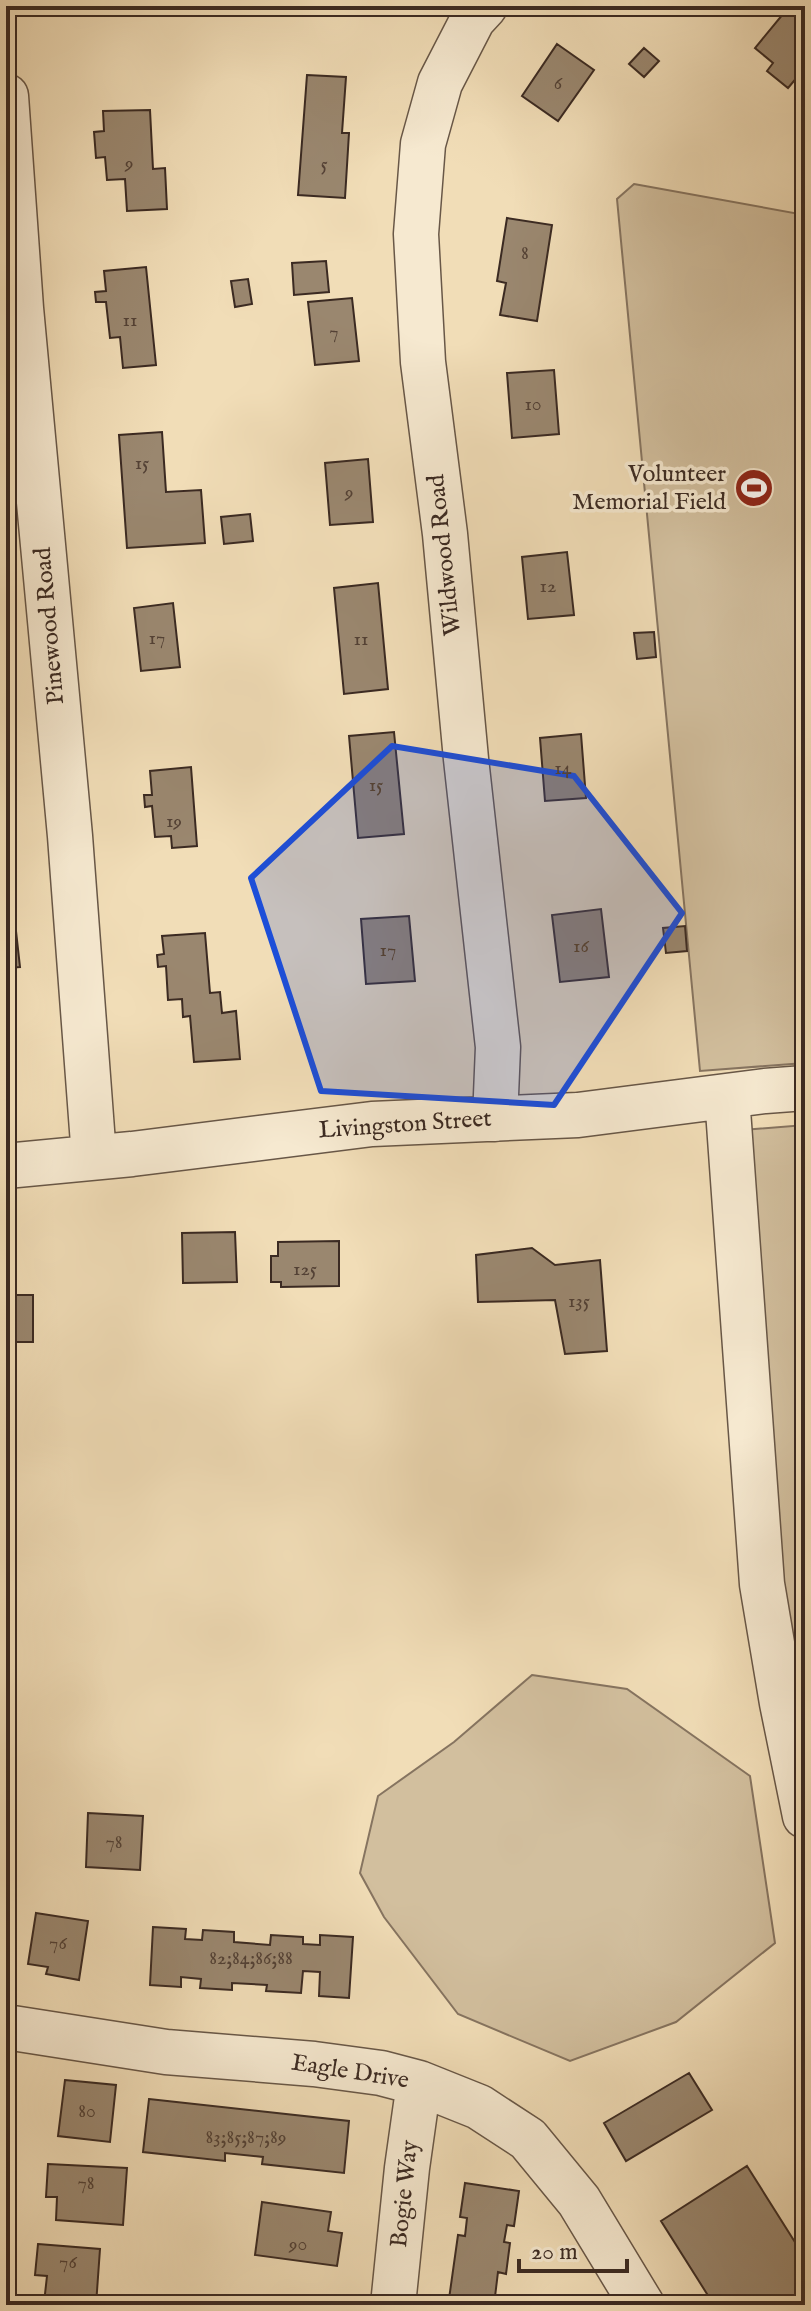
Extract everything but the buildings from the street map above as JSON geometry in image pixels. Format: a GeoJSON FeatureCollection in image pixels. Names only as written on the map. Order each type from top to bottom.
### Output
{"type":"FeatureCollection","features":[{"type":"Feature","properties":{"kind":"street","name":"Wildwood Road"},"geometry":{"type":"LineString","coordinates":[[485,6],[473,19],[440,83],[423,144],[416,234],[423,362],[445,534],[498,1047],[495,1119]]}},
{"type":"Feature","properties":{"kind":"street","name":"Pinewood Road"},"geometry":{"type":"LineString","coordinates":[[6,96],[21,308],[70,836],[94,1157]]}},
{"type":"Feature","properties":{"kind":"street","name":"Livingston Street"},"geometry":{"type":"LineString","coordinates":[[6,1166],[372,1124],[578,1115],[805,1088]]}},
{"type":"Feature","properties":{"kind":"street"},"geometry":{"type":"LineString","coordinates":[[727,1096],[762,1584],[805,1816]]}},
{"type":"Feature","properties":{"kind":"street"},"geometry":{"type":"LineString","coordinates":[[6,2027],[6,2042]]}},
{"type":"Feature","properties":{"kind":"street","name":"Eagle Drive"},"geometry":{"type":"LineString","coordinates":[[6,2027],[166,2052],[314,2064],[381,2073],[419,2083],[479,2107],[528,2139],[579,2201],[642,2305]]}},
{"type":"Feature","properties":{"kind":"street","name":"Bogie Way"},"geometry":{"type":"LineString","coordinates":[[393,2305],[419,2083]]}},
{"type":"Feature","properties":{"kind":"highlighted area"},"geometry":{"type":"Polygon","coordinates":[[[392,746],[574,776],[682,913],[554,1105],[321,1091],[251,878],[392,746]]]}},
{"type":"Feature","properties":{"kind":"shaded area"},"geometry":{"type":"Polygon","coordinates":[[[634,184],[805,215],[805,1063],[700,1071],[617,199],[634,184]]]}},
{"type":"Feature","properties":{"kind":"shaded area"},"geometry":{"type":"Polygon","coordinates":[[[805,1125],[805,1677],[788,1665],[743,1130],[805,1125]]]}},
{"type":"Feature","properties":{"kind":"shaded area"},"geometry":{"type":"Polygon","coordinates":[[[532,1675],[627,1689],[750,1776],[775,1943],[676,2022],[570,2061],[458,2014],[384,1917],[360,1873],[378,1796],[454,1742],[532,1675]]]}},
{"type":"Feature","properties":{"kind":"place","name":"Volunteer Memorial Field"},"geometry":{"type":"Point","coordinates":[754,488]}}]}
